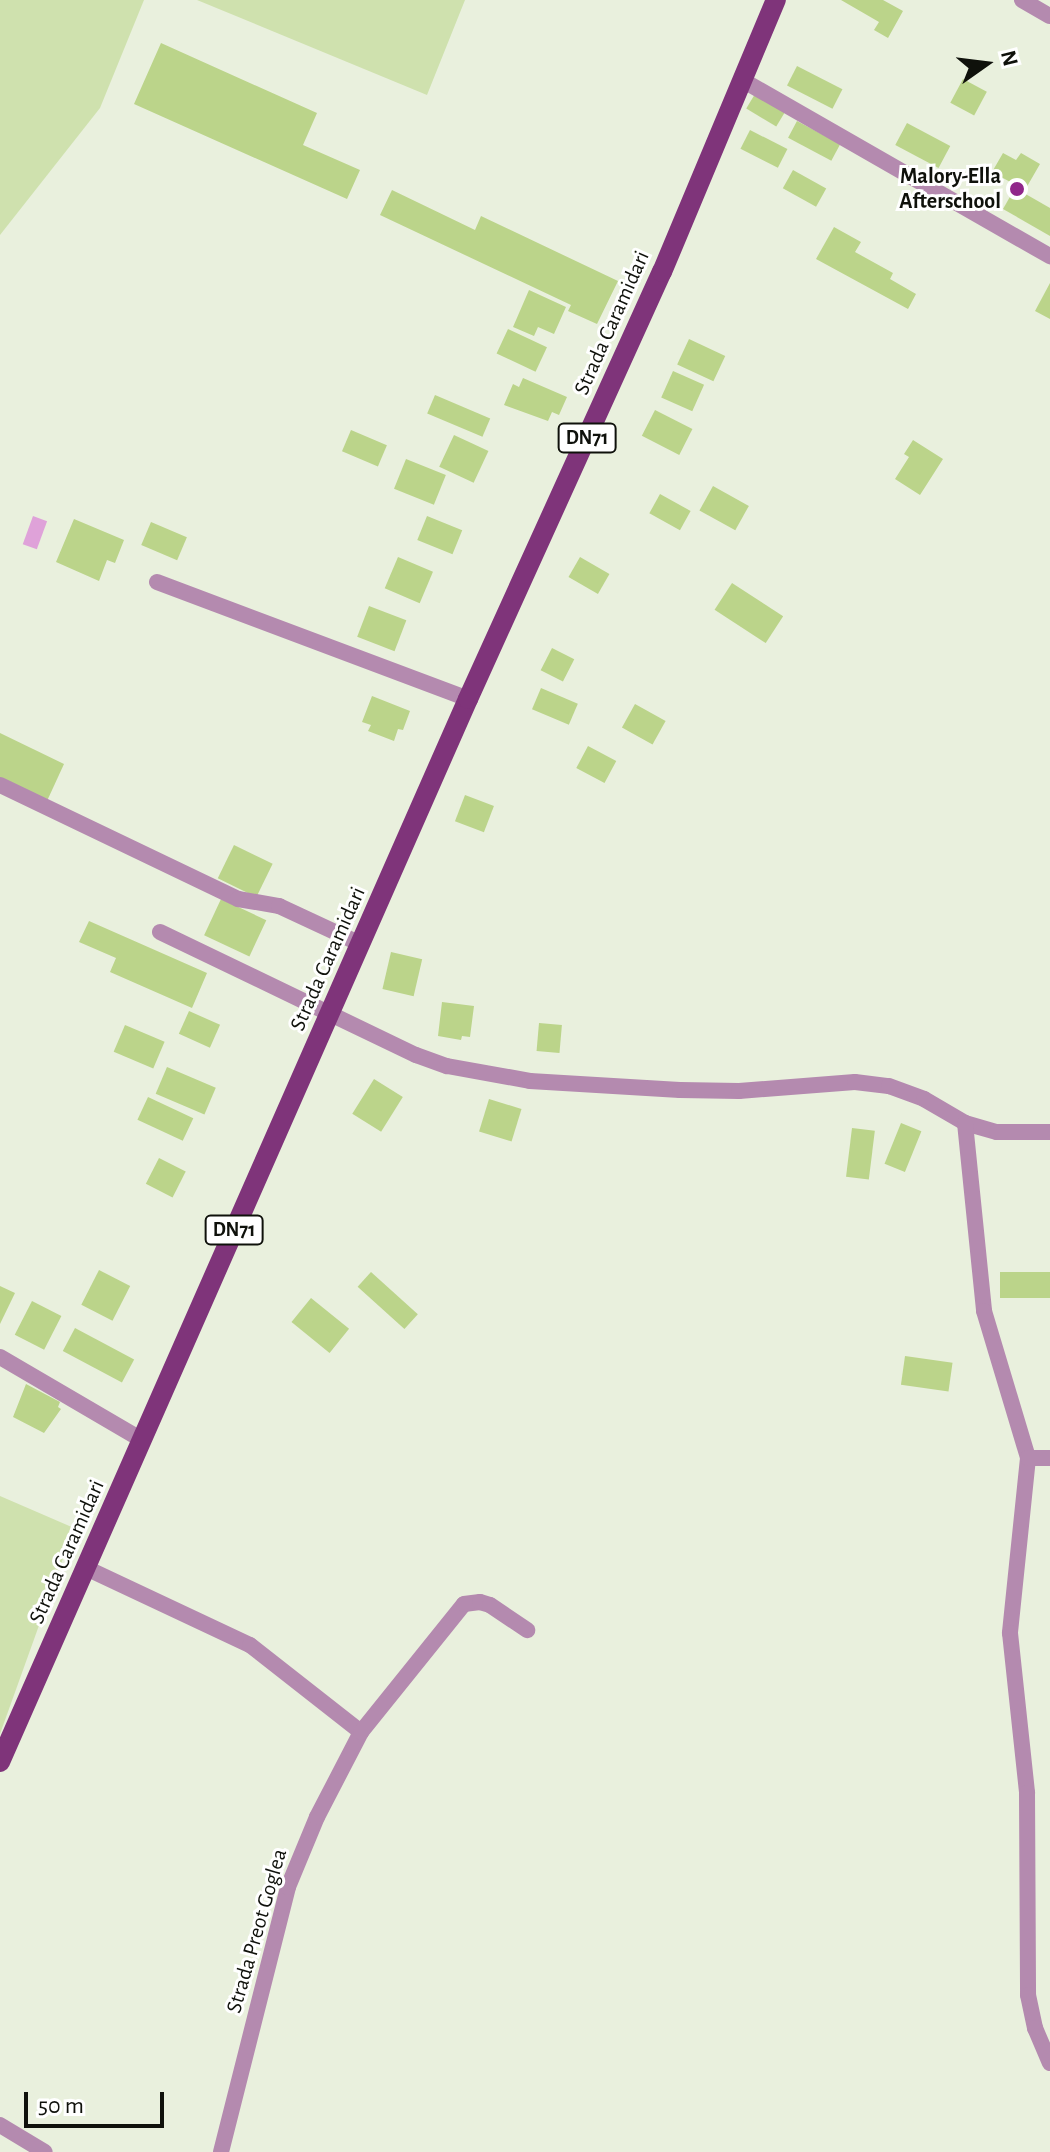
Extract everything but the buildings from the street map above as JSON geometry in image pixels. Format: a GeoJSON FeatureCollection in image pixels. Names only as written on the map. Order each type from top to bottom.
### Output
{"type":"FeatureCollection","features":[{"type":"Feature","properties":{"kind":"main road","name":"DN71"},"geometry":{"type":"LineString","coordinates":[[744,81],[776,0]]}},
{"type":"Feature","properties":{"kind":"main road","name":"Strada Caramidari"},"geometry":{"type":"LineString","coordinates":[[0,1762],[744,81]]}},
{"type":"Feature","properties":{"kind":"street"},"geometry":{"type":"LineString","coordinates":[[1022,0],[1050,16]]}},
{"type":"Feature","properties":{"kind":"street"},"geometry":{"type":"LineString","coordinates":[[744,81],[1050,256]]}},
{"type":"Feature","properties":{"kind":"street"},"geometry":{"type":"LineString","coordinates":[[157,582],[468,699]]}},
{"type":"Feature","properties":{"kind":"street"},"geometry":{"type":"LineString","coordinates":[[0,785],[238,899],[279,906],[361,944]]}},
{"type":"Feature","properties":{"kind":"street"},"geometry":{"type":"LineString","coordinates":[[160,932],[416,1055],[482,1073],[530,1081],[680,1090],[739,1091],[855,1082],[878,1084],[924,1099],[965,1123],[997,1132],[1050,1132]]}},
{"type":"Feature","properties":{"kind":"street"},"geometry":{"type":"LineString","coordinates":[[965,1123],[984,1311],[1028,1458],[1010,1633],[1027,1793],[1028,1995],[1035,2028],[1050,2063]]}},
{"type":"Feature","properties":{"kind":"street"},"geometry":{"type":"LineString","coordinates":[[0,1357],[142,1440]]}},
{"type":"Feature","properties":{"kind":"street"},"geometry":{"type":"LineString","coordinates":[[1028,1458],[1050,1458]]}},
{"type":"Feature","properties":{"kind":"street"},"geometry":{"type":"LineString","coordinates":[[86,1568],[250,1645],[361,1732]]}},
{"type":"Feature","properties":{"kind":"street","name":"Strada Preot Goglea"},"geometry":{"type":"LineString","coordinates":[[221,2152],[288,1887],[317,1817],[361,1732],[464,1604],[480,1602],[490,1605],[527,1630]]}},
{"type":"Feature","properties":{"kind":"street"},"geometry":{"type":"LineString","coordinates":[[0,2125],[45,2152]]}},
{"type":"Feature","properties":{"kind":"green space"},"geometry":{"type":"Polygon","coordinates":[[[0,0],[144,0],[100,108],[0,235],[0,0]]]}},
{"type":"Feature","properties":{"kind":"green space"},"geometry":{"type":"Polygon","coordinates":[[[197,0],[465,0],[427,95],[197,0]]]}},
{"type":"Feature","properties":{"kind":"green space"},"geometry":{"type":"Polygon","coordinates":[[[0,1496],[74,1528],[0,1734],[0,1496]]]}},
{"type":"Feature","properties":{"kind":"shaded area"},"geometry":{"type":"Polygon","coordinates":[[[33,516],[47,521],[37,549],[23,544],[33,516]]]}},
{"type":"Feature","properties":{"kind":"place","name":"Malory-Ella Afterschool"},"geometry":{"type":"Point","coordinates":[1017,189]}}]}
